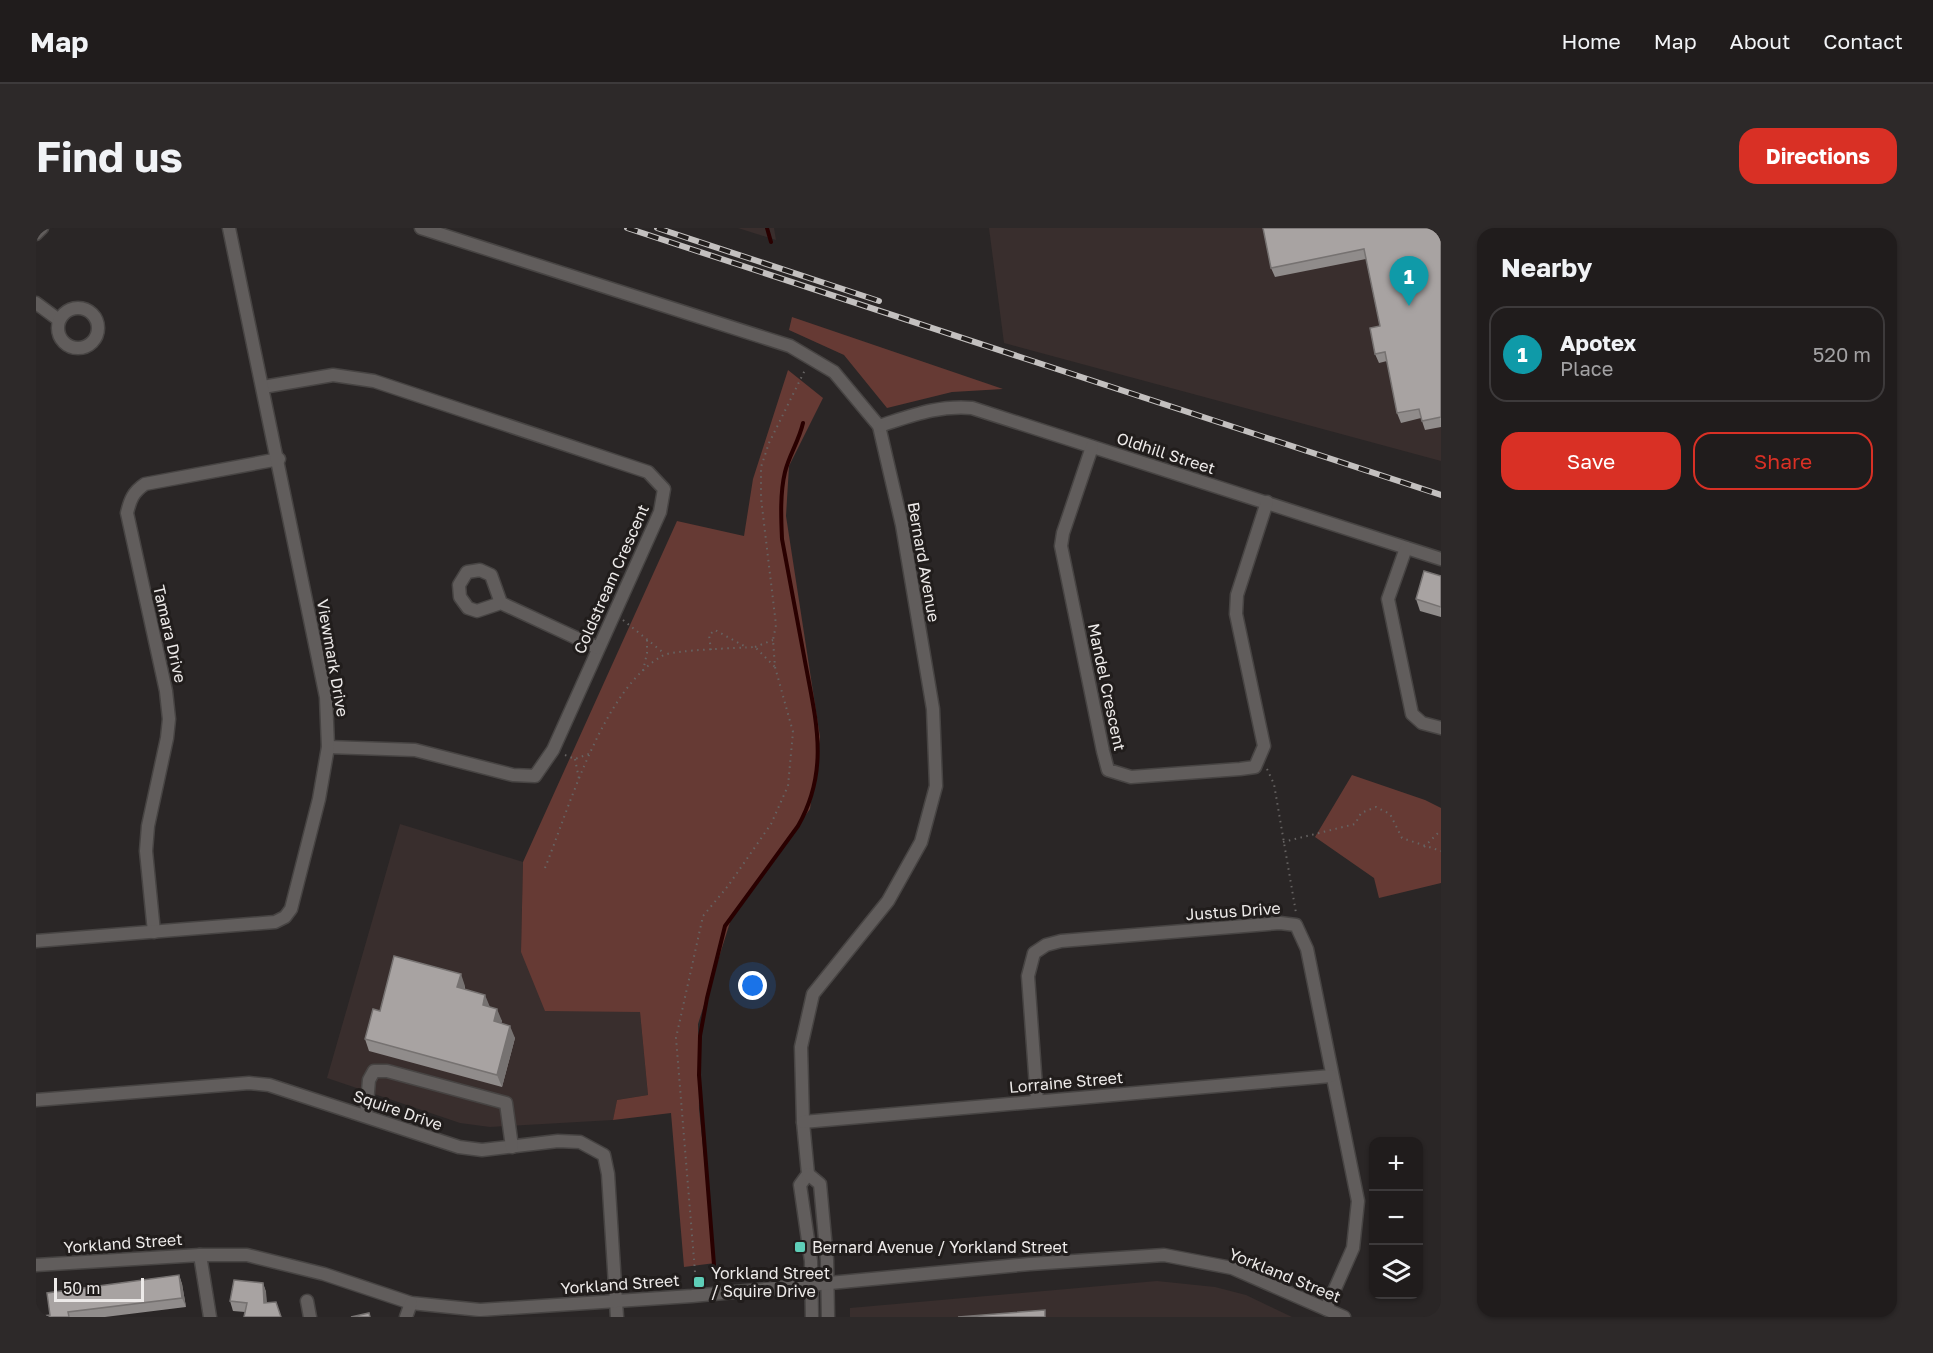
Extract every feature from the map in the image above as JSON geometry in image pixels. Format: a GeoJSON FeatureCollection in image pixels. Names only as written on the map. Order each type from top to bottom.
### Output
{"type":"FeatureCollection","features":[{"type":"Feature","properties":{"kind":"street"},"geometry":{"type":"LineString","coordinates":[[36,234],[42,228]]}},
{"type":"Feature","properties":{"kind":"street","name":"Viewmark Drive"},"geometry":{"type":"LineString","coordinates":[[36,941],[267,922],[285,917],[291,909],[319,799],[328,747],[326,697],[279,459],[229,228]]}},
{"type":"Feature","properties":{"kind":"street","name":"Bernard Avenue"},"geometry":{"type":"LineString","coordinates":[[421,228],[790,346],[834,372],[879,426],[902,525],[933,709],[936,786],[921,842],[888,901],[813,994],[801,1047],[803,1122],[808,1174],[800,1185],[811,1261],[812,1317]]}},
{"type":"Feature","properties":{"kind":"street"},"geometry":{"type":"LineString","coordinates":[[36,303],[59,320]]}},
{"type":"Feature","properties":{"kind":"street","name":"Coldstream Crescent"},"geometry":{"type":"LineString","coordinates":[[263,387],[333,375],[375,381],[648,472],[661,483],[664,489],[663,500],[553,750],[535,776],[524,777],[416,750],[328,747]]}},
{"type":"Feature","properties":{"kind":"street","name":"Oldhill Street"},"geometry":{"type":"LineString","coordinates":[[879,426],[950,406],[972,408],[1441,559]]}},
{"type":"Feature","properties":{"kind":"street","name":"Mandel Crescent"},"geometry":{"type":"LineString","coordinates":[[1092,447],[1063,533],[1061,546],[1108,770],[1131,777],[1240,769],[1255,767],[1261,757]]}},
{"type":"Feature","properties":{"kind":"street","name":"Tamara Drive"},"geometry":{"type":"LineString","coordinates":[[153,932],[146,851],[169,719],[166,691],[129,523],[129,507],[135,490],[145,484],[279,459]]}},
{"type":"Feature","properties":{"kind":"street"},"geometry":{"type":"LineString","coordinates":[[1261,757],[1264,746],[1236,614],[1237,595],[1267,502]]}},
{"type":"Feature","properties":{"kind":"street"},"geometry":{"type":"LineString","coordinates":[[1406,548],[1388,598],[1412,714],[1422,723],[1441,728]]}},
{"type":"Feature","properties":{"kind":"street"},"geometry":{"type":"LineString","coordinates":[[501,603],[598,648]]}},
{"type":"Feature","properties":{"kind":"street","name":"Justus Drive"},"geometry":{"type":"LineString","coordinates":[[1037,1101],[1028,976],[1034,953],[1046,945],[1061,941],[1280,923],[1296,925],[1307,949],[1358,1201],[1353,1248],[1326,1310]]}},
{"type":"Feature","properties":{"kind":"street"},"geometry":{"type":"LineString","coordinates":[[366,1115],[369,1080],[374,1071],[387,1071],[506,1103],[512,1148]]}},
{"type":"Feature","properties":{"kind":"street","name":"Lorraine Street"},"geometry":{"type":"LineString","coordinates":[[803,1122],[1331,1076]]}},
{"type":"Feature","properties":{"kind":"street","name":"Squire Drive"},"geometry":{"type":"LineString","coordinates":[[36,1100],[249,1083],[269,1085],[459,1147],[482,1150],[580,1142],[604,1155],[608,1174],[616,1301]]}},
{"type":"Feature","properties":{"kind":"street","name":"Bernard Avenue"},"geometry":{"type":"LineString","coordinates":[[808,1174],[820,1184],[827,1260],[828,1317]]}},
{"type":"Feature","properties":{"kind":"street"},"geometry":{"type":"LineString","coordinates":[[200,1254],[210,1317]]}},
{"type":"Feature","properties":{"kind":"street","name":"Yorkland Street"},"geometry":{"type":"LineString","coordinates":[[36,1265],[200,1254],[247,1255],[324,1274],[411,1303],[480,1310],[692,1296],[1164,1255],[1232,1268],[1344,1317]]}},
{"type":"Feature","properties":{"kind":"street"},"geometry":{"type":"LineString","coordinates":[[307,1301],[310,1317]]}},
{"type":"Feature","properties":{"kind":"street"},"geometry":{"type":"LineString","coordinates":[[616,1301],[616,1317]]}},
{"type":"Feature","properties":{"kind":"street"},"geometry":{"type":"LineString","coordinates":[[406,1317],[411,1303]]}},
{"type":"Feature","properties":{"kind":"path"},"geometry":{"type":"LineString","coordinates":[[695,1272],[676,1038],[703,916],[728,886],[771,824],[788,786],[793,732],[775,667],[773,640],[776,625],[761,498],[761,467],[769,443],[809,359]]}},
{"type":"Feature","properties":{"kind":"path"},"geometry":{"type":"LineString","coordinates":[[614,612],[665,654]]}},
{"type":"Feature","properties":{"kind":"path"},"geometry":{"type":"LineString","coordinates":[[711,650],[709,635],[715,630],[748,648]]}},
{"type":"Feature","properties":{"kind":"path"},"geometry":{"type":"LineString","coordinates":[[643,671],[647,653],[646,639]]}},
{"type":"Feature","properties":{"kind":"path"},"geometry":{"type":"LineString","coordinates":[[545,868],[591,753],[618,699],[643,671],[665,654],[748,648],[773,640]]}},
{"type":"Feature","properties":{"kind":"path"},"geometry":{"type":"LineString","coordinates":[[755,647],[775,667]]}},
{"type":"Feature","properties":{"kind":"path"},"geometry":{"type":"LineString","coordinates":[[553,750],[574,759],[591,753]]}},
{"type":"Feature","properties":{"kind":"path"},"geometry":{"type":"LineString","coordinates":[[1261,757],[1274,784],[1283,842],[1296,898],[1296,925]]}},
{"type":"Feature","properties":{"kind":"path"},"geometry":{"type":"LineString","coordinates":[[574,759],[580,780]]}},
{"type":"Feature","properties":{"kind":"path"},"geometry":{"type":"LineString","coordinates":[[1283,842],[1355,824],[1361,813],[1376,807],[1390,814],[1402,838],[1441,851]]}},
{"type":"Feature","properties":{"kind":"path"},"geometry":{"type":"LineString","coordinates":[[1424,847],[1441,830]]}},
{"type":"Feature","properties":{"kind":"shaded area"},"geometry":{"type":"Polygon","coordinates":[[[738,228],[774,228],[776,240],[738,228]]]}},
{"type":"Feature","properties":{"kind":"shaded area"},"geometry":{"type":"Polygon","coordinates":[[[989,228],[1441,228],[1441,461],[1004,343],[989,228]]]}},
{"type":"Feature","properties":{"kind":"shaded area"},"geometry":{"type":"Polygon","coordinates":[[[792,317],[1003,389],[952,392],[887,408],[844,355],[789,330],[792,317]]]}},
{"type":"Feature","properties":{"kind":"shaded area"},"geometry":{"type":"Polygon","coordinates":[[[788,370],[823,398],[789,466],[786,516],[820,737],[810,809],[732,916],[698,1024],[699,1109],[715,1263],[684,1267],[671,1113],[613,1120],[617,1100],[648,1095],[640,1012],[545,1011],[521,952],[523,862],[677,521],[744,536],[753,479],[788,370]]]}},
{"type":"Feature","properties":{"kind":"shaded area"},"geometry":{"type":"Polygon","coordinates":[[[1352,775],[1425,800],[1441,808],[1441,883],[1379,898],[1374,878],[1315,837],[1352,775]]]}},
{"type":"Feature","properties":{"kind":"shaded area"},"geometry":{"type":"Polygon","coordinates":[[[400,824],[523,862],[521,952],[640,1012],[648,1095],[617,1100],[613,1120],[490,1127],[460,1123],[327,1078],[400,824]]]}},
{"type":"Feature","properties":{"kind":"shaded area"},"geometry":{"type":"Polygon","coordinates":[[[1157,1281],[1215,1287],[1246,1295],[1292,1317],[850,1317],[850,1308],[1157,1281]]]}},
{"type":"Feature","properties":{"kind":"building"},"geometry":{"type":"Polygon","coordinates":[[[1263,228],[1441,228],[1441,417],[1422,421],[1419,409],[1397,413],[1385,352],[1375,354],[1370,328],[1380,326],[1364,249],[1271,268],[1263,228]]]}},
{"type":"Feature","properties":{"kind":"building"},"geometry":{"type":"Polygon","coordinates":[[[1424,571],[1441,576],[1441,607],[1416,599],[1424,571]]]}},
{"type":"Feature","properties":{"kind":"building"},"geometry":{"type":"Polygon","coordinates":[[[394,956],[461,974],[457,987],[485,995],[483,1005],[497,1009],[494,1021],[510,1026],[497,1075],[365,1039],[373,1009],[380,1011],[394,956]]]}},
{"type":"Feature","properties":{"kind":"building"},"geometry":{"type":"Polygon","coordinates":[[[179,1275],[182,1298],[68,1312],[69,1317],[36,1317],[50,1315],[47,1293],[179,1275]]]}},
{"type":"Feature","properties":{"kind":"building"},"geometry":{"type":"Polygon","coordinates":[[[234,1280],[263,1283],[264,1303],[276,1302],[281,1317],[244,1317],[247,1303],[230,1301],[234,1280]]]}},
{"type":"Feature","properties":{"kind":"building"},"geometry":{"type":"Polygon","coordinates":[[[1045,1310],[1045,1317],[958,1317],[1045,1310]]]}},
{"type":"Feature","properties":{"kind":"building"},"geometry":{"type":"Polygon","coordinates":[[[369,1313],[370,1317],[351,1317],[369,1313]]]}},
{"type":"Feature","properties":{"kind":"waterway"},"geometry":{"type":"LineString","coordinates":[[767,228],[771,242]]}},
{"type":"Feature","properties":{"kind":"waterway"},"geometry":{"type":"LineString","coordinates":[[714,1265],[699,1075],[700,1036],[707,998],[725,926],[798,826],[808,805],[817,763],[816,721],[782,539],[783,480],[803,423]]}},
{"type":"Feature","properties":{"kind":"railway"},"geometry":{"type":"LineString","coordinates":[[627,228],[1441,495]]}},
{"type":"Feature","properties":{"kind":"railway"},"geometry":{"type":"LineString","coordinates":[[657,228],[879,301]]}},
{"type":"Feature","properties":{"kind":"place","name":"Apotex"},"geometry":{"type":"Point","coordinates":[1409,306]}},
{"type":"Feature","properties":{"kind":"place","name":"Bernard Avenue / Yorkland Street"},"geometry":{"type":"Point","coordinates":[800,1247]}},
{"type":"Feature","properties":{"kind":"place","name":"Yorkland Street / Squire Drive"},"geometry":{"type":"Point","coordinates":[699,1282]}}]}
